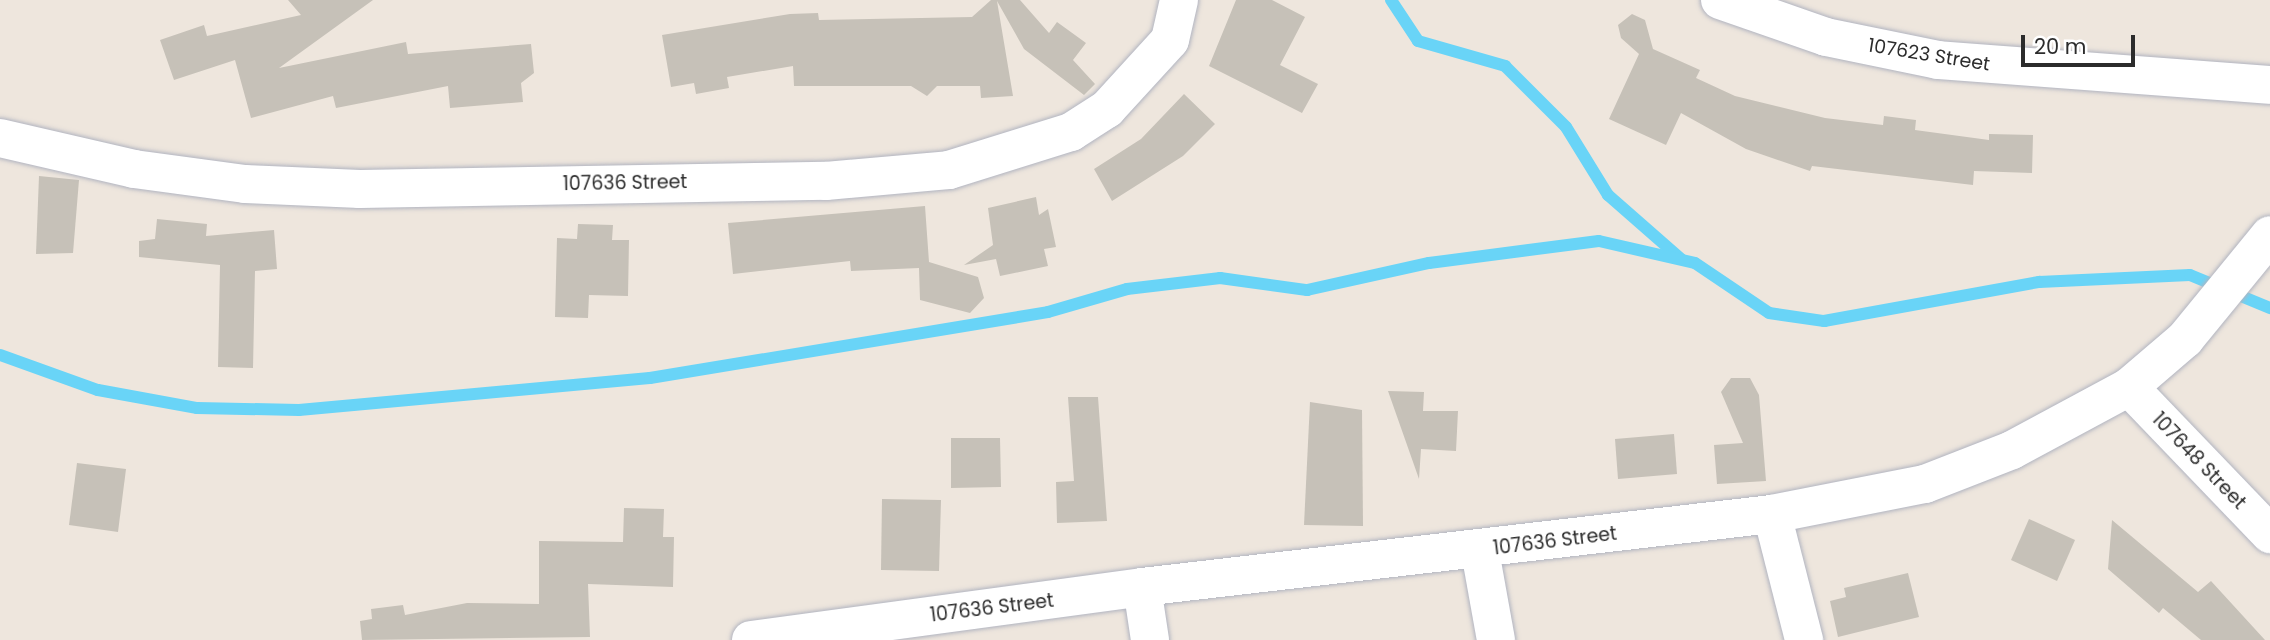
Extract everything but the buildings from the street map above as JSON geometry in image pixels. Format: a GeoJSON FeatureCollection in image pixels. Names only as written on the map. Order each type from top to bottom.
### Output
{"type":"FeatureCollection","features":[{"type":"Feature","properties":{"kind":"street","name":"107636 Street"},"geometry":{"type":"LineString","coordinates":[[0,138],[134,169],[245,184],[360,189],[826,181],[949,170],[1071,132],[1107,109],[1170,40],[1179,0]]}},
{"type":"Feature","properties":{"kind":"street","name":"107623 Street"},"geometry":{"type":"LineString","coordinates":[[1720,0],[1826,37],[1938,60],[2270,86]]}},
{"type":"Feature","properties":{"kind":"street","name":"107636 Street"},"geometry":{"type":"LineString","coordinates":[[751,640],[821,635],[1142,587],[1480,551],[1772,514],[1952,476],[2129,387],[2205,315],[2263,245]]}},
{"type":"Feature","properties":{"kind":"street","name":"107648 Street"},"geometry":{"type":"LineString","coordinates":[[2129,387],[2270,534]]}},
{"type":"Feature","properties":{"kind":"street"},"geometry":{"type":"LineString","coordinates":[[1772,514],[1804,640]]}},
{"type":"Feature","properties":{"kind":"street"},"geometry":{"type":"LineString","coordinates":[[1480,551],[1496,640]]}},
{"type":"Feature","properties":{"kind":"street"},"geometry":{"type":"LineString","coordinates":[[1142,587],[1150,640]]}},
{"type":"Feature","properties":{"kind":"waterway"},"geometry":{"type":"LineString","coordinates":[[1391,0],[1418,41],[1505,66],[1566,127],[1608,195],[1681,259]]}},
{"type":"Feature","properties":{"kind":"waterway"},"geometry":{"type":"LineString","coordinates":[[0,355],[98,390],[197,408],[299,410],[650,378],[1048,312],[1127,289],[1220,278],[1307,290],[1429,263],[1599,241],[1695,263],[1769,313],[1824,321],[2039,282],[2190,275],[2270,308]]}}]}
